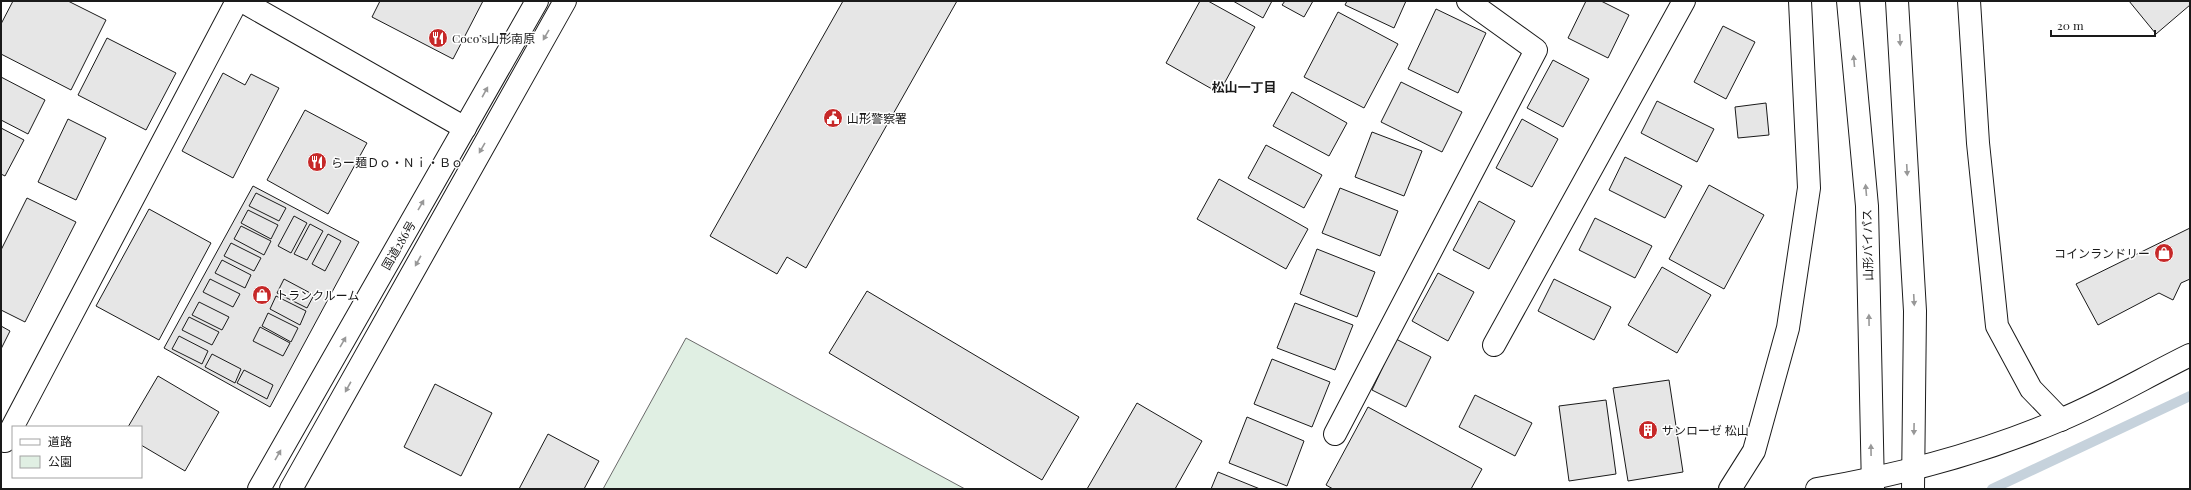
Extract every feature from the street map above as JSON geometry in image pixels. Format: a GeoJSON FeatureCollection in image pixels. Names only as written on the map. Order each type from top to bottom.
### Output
{"type":"FeatureCollection","features":[{"type":"Feature","properties":{"kind":"main road"},"geometry":{"type":"LineString","coordinates":[[13,426],[237,1]]}},
{"type":"Feature","properties":{"kind":"main road"},"geometry":{"type":"LineString","coordinates":[[242,1],[465,128]]}},
{"type":"Feature","properties":{"kind":"main road","name":"国道286号"},"geometry":{"type":"LineString","coordinates":[[259,489],[536,1]]}},
{"type":"Feature","properties":{"kind":"main road","name":"国道286号"},"geometry":{"type":"LineString","coordinates":[[291,489],[565,1]]}},
{"type":"Feature","properties":{"kind":"main road"},"geometry":{"type":"LineString","coordinates":[[1335,434],[1536,50],[1468,1]]}},
{"type":"Feature","properties":{"kind":"main road"},"geometry":{"type":"LineString","coordinates":[[1494,345],[1684,1]]}},
{"type":"Feature","properties":{"kind":"main road"},"geometry":{"type":"LineString","coordinates":[[1730,489],[1754,451],[1788,328],[1808,196],[1800,1]]}},
{"type":"Feature","properties":{"kind":"main road","name":"山形バイパス"},"geometry":{"type":"LineString","coordinates":[[1848,1],[1867,206],[1872,484]]}},
{"type":"Feature","properties":{"kind":"main road"},"geometry":{"type":"LineString","coordinates":[[1897,1],[1915,311],[1913,479]]}},
{"type":"Feature","properties":{"kind":"main road"},"geometry":{"type":"LineString","coordinates":[[1969,1],[1978,142],[1997,326],[2031,389],[2061,420]]}},
{"type":"Feature","properties":{"kind":"main road"},"geometry":{"type":"LineString","coordinates":[[1817,489],[1913,479],[2061,420],[2190,355]]}},
{"type":"Feature","properties":{"kind":"main road"},"geometry":{"type":"LineString","coordinates":[[1,440],[5,442],[12,429]]}},
{"type":"Feature","properties":{"kind":"green space"},"geometry":{"type":"Polygon","coordinates":[[[686,338],[965,489],[603,489],[686,338]]]}},
{"type":"Feature","properties":{"kind":"building"},"geometry":{"type":"Polygon","coordinates":[[[13,1],[68,1],[106,20],[71,90],[1,54],[1,24],[13,1]]]}},
{"type":"Feature","properties":{"kind":"building","name":"Coco’s山形南原"},"geometry":{"type":"Polygon","coordinates":[[[380,1],[483,1],[453,59],[372,17],[380,1]]]}},
{"type":"Feature","properties":{"kind":"building","name":"山形警察署"},"geometry":{"type":"Polygon","coordinates":[[[843,1],[957,1],[806,268],[787,257],[777,274],[710,236],[843,1]]]}},
{"type":"Feature","properties":{"kind":"building"},"geometry":{"type":"Polygon","coordinates":[[[1200,1],[1208,1],[1255,27],[1219,93],[1166,63],[1200,1]]]}},
{"type":"Feature","properties":{"kind":"building"},"geometry":{"type":"Polygon","coordinates":[[[1233,1],[1272,1],[1263,18],[1233,1]]]}},
{"type":"Feature","properties":{"kind":"building"},"geometry":{"type":"Polygon","coordinates":[[[1285,1],[1313,1],[1304,17],[1282,5],[1285,1]]]}},
{"type":"Feature","properties":{"kind":"building"},"geometry":{"type":"Polygon","coordinates":[[[1347,1],[1406,1],[1394,28],[1345,5],[1347,1]]]}},
{"type":"Feature","properties":{"kind":"building"},"geometry":{"type":"Polygon","coordinates":[[[1586,1],[1601,1],[1629,15],[1608,58],[1568,38],[1586,1]]]}},
{"type":"Feature","properties":{"kind":"building"},"geometry":{"type":"Polygon","coordinates":[[[2129,1],[2190,1],[2190,5],[2156,34],[2129,1]]]}},
{"type":"Feature","properties":{"kind":"building"},"geometry":{"type":"Polygon","coordinates":[[[1436,9],[1486,33],[1458,93],[1408,69],[1436,9]]]}},
{"type":"Feature","properties":{"kind":"building"},"geometry":{"type":"Polygon","coordinates":[[[1338,12],[1398,44],[1364,108],[1304,77],[1338,12]]]}},
{"type":"Feature","properties":{"kind":"building"},"geometry":{"type":"Polygon","coordinates":[[[1723,26],[1755,42],[1726,99],[1694,82],[1723,26]]]}},
{"type":"Feature","properties":{"kind":"building"},"geometry":{"type":"Polygon","coordinates":[[[107,38],[176,73],[146,130],[78,95],[107,38]]]}},
{"type":"Feature","properties":{"kind":"building"},"geometry":{"type":"Polygon","coordinates":[[[1553,60],[1589,79],[1563,127],[1527,108],[1553,60]]]}},
{"type":"Feature","properties":{"kind":"building"},"geometry":{"type":"Polygon","coordinates":[[[223,73],[245,85],[251,74],[279,88],[233,178],[182,151],[223,73]]]}},
{"type":"Feature","properties":{"kind":"building"},"geometry":{"type":"Polygon","coordinates":[[[1,77],[45,100],[28,134],[1,120],[1,77]]]}},
{"type":"Feature","properties":{"kind":"building"},"geometry":{"type":"Polygon","coordinates":[[[1401,82],[1462,112],[1442,152],[1381,122],[1401,82]]]}},
{"type":"Feature","properties":{"kind":"building"},"geometry":{"type":"Polygon","coordinates":[[[1292,92],[1347,123],[1329,156],[1273,126],[1292,92]]]}},
{"type":"Feature","properties":{"kind":"building"},"geometry":{"type":"Polygon","coordinates":[[[1657,101],[1714,129],[1697,162],[1641,133],[1657,101]]]}},
{"type":"Feature","properties":{"kind":"building"},"geometry":{"type":"Polygon","coordinates":[[[1766,103],[1769,135],[1738,138],[1735,107],[1766,103]]]}},
{"type":"Feature","properties":{"kind":"building","name":"らー麺Ｄｏ・Ｎｉ・Ｂｏ"},"geometry":{"type":"Polygon","coordinates":[[[305,110],[367,143],[328,214],[267,180],[305,110]]]}},
{"type":"Feature","properties":{"kind":"building"},"geometry":{"type":"Polygon","coordinates":[[[68,119],[106,138],[76,200],[38,182],[68,119]]]}},
{"type":"Feature","properties":{"kind":"building"},"geometry":{"type":"Polygon","coordinates":[[[1522,119],[1558,139],[1532,187],[1496,168],[1522,119]]]}},
{"type":"Feature","properties":{"kind":"building"},"geometry":{"type":"Polygon","coordinates":[[[1,128],[24,140],[5,176],[1,174],[1,128]]]}},
{"type":"Feature","properties":{"kind":"building"},"geometry":{"type":"Polygon","coordinates":[[[1372,132],[1422,151],[1404,196],[1355,177],[1372,132]]]}},
{"type":"Feature","properties":{"kind":"building"},"geometry":{"type":"Polygon","coordinates":[[[1266,145],[1322,175],[1304,208],[1248,178],[1266,145]]]}},
{"type":"Feature","properties":{"kind":"building"},"geometry":{"type":"Polygon","coordinates":[[[1625,157],[1682,186],[1665,218],[1609,190],[1625,157]]]}},
{"type":"Feature","properties":{"kind":"building"},"geometry":{"type":"Polygon","coordinates":[[[1219,179],[1308,229],[1286,269],[1197,219],[1219,179]]]}},
{"type":"Feature","properties":{"kind":"building"},"geometry":{"type":"Polygon","coordinates":[[[1709,185],[1764,215],[1724,289],[1669,259],[1709,185]]]}},
{"type":"Feature","properties":{"kind":"building","name":"トランクルーム"},"geometry":{"type":"Polygon","coordinates":[[[253,186],[359,242],[270,407],[164,348],[253,186]]]}},
{"type":"Feature","properties":{"kind":"building"},"geometry":{"type":"Polygon","coordinates":[[[1340,188],[1398,211],[1380,256],[1322,233],[1340,188]]]}},
{"type":"Feature","properties":{"kind":"building"},"geometry":{"type":"Polygon","coordinates":[[[256,193],[286,208],[279,221],[249,206],[256,193]]]}},
{"type":"Feature","properties":{"kind":"building"},"geometry":{"type":"Polygon","coordinates":[[[27,198],[76,222],[25,322],[1,310],[1,250],[27,198]]]}},
{"type":"Feature","properties":{"kind":"building"},"geometry":{"type":"Polygon","coordinates":[[[1479,201],[1515,221],[1489,269],[1453,250],[1479,201]]]}},
{"type":"Feature","properties":{"kind":"building"},"geometry":{"type":"Polygon","coordinates":[[[149,209],[211,243],[159,340],[96,306],[149,209]]]}},
{"type":"Feature","properties":{"kind":"building"},"geometry":{"type":"Polygon","coordinates":[[[248,210],[278,225],[271,239],[241,223],[248,210]]]}},
{"type":"Feature","properties":{"kind":"building"},"geometry":{"type":"Polygon","coordinates":[[[294,216],[307,223],[291,253],[278,246],[294,216]]]}},
{"type":"Feature","properties":{"kind":"building"},"geometry":{"type":"Polygon","coordinates":[[[1595,218],[1652,246],[1635,278],[1579,250],[1595,218]]]}},
{"type":"Feature","properties":{"kind":"building"},"geometry":{"type":"Polygon","coordinates":[[[310,224],[323,231],[307,260],[294,254],[310,224]]]}},
{"type":"Feature","properties":{"kind":"building"},"geometry":{"type":"Polygon","coordinates":[[[241,226],[271,241],[264,255],[234,239],[241,226]]]}},
{"type":"Feature","properties":{"kind":"building","name":"コインランドリー"},"geometry":{"type":"Polygon","coordinates":[[[2190,228],[2190,279],[2181,283],[2173,300],[2159,293],[2098,325],[2076,284],[2190,228]]]}},
{"type":"Feature","properties":{"kind":"building"},"geometry":{"type":"Polygon","coordinates":[[[328,234],[341,241],[325,271],[312,264],[328,234]]]}},
{"type":"Feature","properties":{"kind":"building"},"geometry":{"type":"Polygon","coordinates":[[[231,243],[261,258],[254,271],[224,256],[231,243]]]}},
{"type":"Feature","properties":{"kind":"building"},"geometry":{"type":"Polygon","coordinates":[[[1317,249],[1375,272],[1357,317],[1300,294],[1317,249]]]}},
{"type":"Feature","properties":{"kind":"building"},"geometry":{"type":"Polygon","coordinates":[[[222,260],[251,275],[245,288],[215,273],[222,260]]]}},
{"type":"Feature","properties":{"kind":"building"},"geometry":{"type":"Polygon","coordinates":[[[1662,267],[1711,295],[1677,353],[1628,325],[1662,267]]]}},
{"type":"Feature","properties":{"kind":"building"},"geometry":{"type":"Polygon","coordinates":[[[1438,273],[1474,292],[1448,341],[1412,321],[1438,273]]]}},
{"type":"Feature","properties":{"kind":"building"},"geometry":{"type":"Polygon","coordinates":[[[210,279],[240,294],[233,307],[203,292],[210,279]]]}},
{"type":"Feature","properties":{"kind":"building"},"geometry":{"type":"Polygon","coordinates":[[[284,279],[314,295],[307,308],[277,293],[284,279]]]}},
{"type":"Feature","properties":{"kind":"building"},"geometry":{"type":"Polygon","coordinates":[[[1554,279],[1611,307],[1594,340],[1538,311],[1554,279]]]}},
{"type":"Feature","properties":{"kind":"building"},"geometry":{"type":"Polygon","coordinates":[[[867,291],[1079,417],[1042,480],[829,353],[867,291]]]}},
{"type":"Feature","properties":{"kind":"building"},"geometry":{"type":"Polygon","coordinates":[[[276,296],[306,311],[300,325],[270,309],[276,296]]]}},
{"type":"Feature","properties":{"kind":"building"},"geometry":{"type":"Polygon","coordinates":[[[199,302],[229,317],[222,330],[192,315],[199,302]]]}},
{"type":"Feature","properties":{"kind":"building"},"geometry":{"type":"Polygon","coordinates":[[[1295,303],[1353,325],[1335,370],[1277,348],[1295,303]]]}},
{"type":"Feature","properties":{"kind":"building"},"geometry":{"type":"Polygon","coordinates":[[[268,313],[298,328],[291,342],[262,326],[268,313]]]}},
{"type":"Feature","properties":{"kind":"building"},"geometry":{"type":"Polygon","coordinates":[[[189,317],[219,332],[212,345],[182,330],[189,317]]]}},
{"type":"Feature","properties":{"kind":"building"},"geometry":{"type":"Polygon","coordinates":[[[1,326],[10,331],[1,349],[1,326]]]}},
{"type":"Feature","properties":{"kind":"building"},"geometry":{"type":"Polygon","coordinates":[[[260,327],[290,343],[283,356],[253,341],[260,327]]]}},
{"type":"Feature","properties":{"kind":"building"},"geometry":{"type":"Polygon","coordinates":[[[179,336],[208,351],[202,364],[172,349],[179,336]]]}},
{"type":"Feature","properties":{"kind":"building"},"geometry":{"type":"Polygon","coordinates":[[[1396,339],[1431,357],[1406,407],[1372,390],[1396,339]]]}},
{"type":"Feature","properties":{"kind":"building"},"geometry":{"type":"Polygon","coordinates":[[[212,354],[241,369],[235,383],[205,367],[212,354]]]}},
{"type":"Feature","properties":{"kind":"building"},"geometry":{"type":"Polygon","coordinates":[[[1272,359],[1330,382],[1312,427],[1254,404],[1272,359]]]}},
{"type":"Feature","properties":{"kind":"building"},"geometry":{"type":"Polygon","coordinates":[[[244,370],[273,385],[267,399],[237,383],[244,370]]]}},
{"type":"Feature","properties":{"kind":"building"},"geometry":{"type":"Polygon","coordinates":[[[158,376],[219,412],[185,471],[142,446],[142,426],[129,426],[158,376]]]}},
{"type":"Feature","properties":{"kind":"building","name":"サンローゼ 松山"},"geometry":{"type":"Polygon","coordinates":[[[1669,380],[1683,472],[1628,481],[1613,388],[1669,380]]]}},
{"type":"Feature","properties":{"kind":"building"},"geometry":{"type":"Polygon","coordinates":[[[435,384],[492,413],[461,476],[404,447],[435,384]]]}},
{"type":"Feature","properties":{"kind":"building"},"geometry":{"type":"Polygon","coordinates":[[[1475,395],[1532,423],[1515,456],[1459,427],[1475,395]]]}},
{"type":"Feature","properties":{"kind":"building"},"geometry":{"type":"Polygon","coordinates":[[[1606,400],[1616,474],[1569,481],[1559,406],[1606,400]]]}},
{"type":"Feature","properties":{"kind":"building"},"geometry":{"type":"Polygon","coordinates":[[[1137,403],[1202,441],[1175,489],[1087,489],[1137,403]]]}},
{"type":"Feature","properties":{"kind":"building"},"geometry":{"type":"Polygon","coordinates":[[[1368,407],[1482,469],[1471,489],[1333,489],[1326,485],[1368,407]]]}},
{"type":"Feature","properties":{"kind":"building"},"geometry":{"type":"Polygon","coordinates":[[[1247,417],[1304,441],[1287,486],[1229,463],[1247,417]]]}},
{"type":"Feature","properties":{"kind":"building"},"geometry":{"type":"Polygon","coordinates":[[[548,434],[599,461],[584,489],[519,489],[548,434]]]}},
{"type":"Feature","properties":{"kind":"building"},"geometry":{"type":"Polygon","coordinates":[[[1218,472],[1260,489],[1211,489],[1218,472]]]}},
{"type":"Feature","properties":{"kind":"waterway"},"geometry":{"type":"LineString","coordinates":[[1992,489],[2190,396]]}},
{"type":"Feature","properties":{"kind":"place","name":"Coco’s山形南原"},"geometry":{"type":"Point","coordinates":[438,38]}},
{"type":"Feature","properties":{"kind":"place","name":"山形警察署"},"geometry":{"type":"Point","coordinates":[833,118]}},
{"type":"Feature","properties":{"kind":"place","name":"らー麺Ｄｏ・Ｎｉ・Ｂｏ"},"geometry":{"type":"Point","coordinates":[317,162]}},
{"type":"Feature","properties":{"kind":"place","name":"コインランドリー"},"geometry":{"type":"Point","coordinates":[2164,253]}},
{"type":"Feature","properties":{"kind":"place","name":"トランクルーム"},"geometry":{"type":"Point","coordinates":[262,295]}},
{"type":"Feature","properties":{"kind":"place","name":"サンローゼ 松山"},"geometry":{"type":"Point","coordinates":[1648,430]}},
{"type":"Feature","properties":{"kind":"district","name":"松山一丁目"},"geometry":{"type":"Point","coordinates":[1244,86]}}]}
